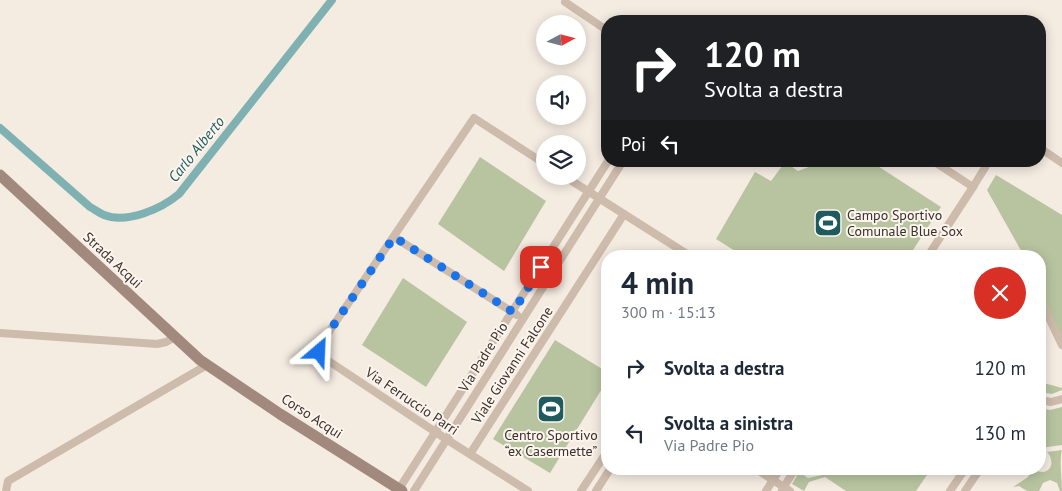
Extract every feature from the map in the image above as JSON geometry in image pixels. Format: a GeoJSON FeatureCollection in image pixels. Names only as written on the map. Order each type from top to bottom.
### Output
{"type":"FeatureCollection","features":[{"type":"Feature","properties":{"kind":"street"},"geometry":{"type":"LineString","coordinates":[[565,2],[601,26]]}},
{"type":"Feature","properties":{"kind":"street","name":"Via Ferruccio Parri"},"geometry":{"type":"LineString","coordinates":[[528,491],[435,432],[324,358],[319,352],[320,345],[474,118],[536,158]]}},
{"type":"Feature","properties":{"kind":"street"},"geometry":{"type":"LineString","coordinates":[[1046,152],[1062,163]]}},
{"type":"Feature","properties":{"kind":"street","name":"Via Padre Pio"},"geometry":{"type":"LineString","coordinates":[[400,490],[604,167]]}},
{"type":"Feature","properties":{"kind":"street","name":"Via Padre Pio"},"geometry":{"type":"LineString","coordinates":[[414,491],[620,167]]}},
{"type":"Feature","properties":{"kind":"street"},"geometry":{"type":"LineString","coordinates":[[943,167],[973,186]]}},
{"type":"Feature","properties":{"kind":"street"},"geometry":{"type":"LineString","coordinates":[[932,250],[985,167]]}},
{"type":"Feature","properties":{"kind":"street","name":"Strada Acqui"},"geometry":{"type":"LineString","coordinates":[[0,175],[207,365]]}},
{"type":"Feature","properties":{"kind":"street"},"geometry":{"type":"LineString","coordinates":[[578,185],[681,250]]}},
{"type":"Feature","properties":{"kind":"street","name":"Viale Giovanni Falcone"},"geometry":{"type":"LineString","coordinates":[[470,454],[624,214]]}},
{"type":"Feature","properties":{"kind":"street"},"geometry":{"type":"LineString","coordinates":[[394,237],[522,319]]}},
{"type":"Feature","properties":{"kind":"street"},"geometry":{"type":"LineString","coordinates":[[1046,312],[1062,345]]}},
{"type":"Feature","properties":{"kind":"street"},"geometry":{"type":"LineString","coordinates":[[0,333],[157,344],[175,337]]}},
{"type":"Feature","properties":{"kind":"street"},"geometry":{"type":"LineString","coordinates":[[6,491],[8,481],[207,365]]}},
{"type":"Feature","properties":{"kind":"street","name":"Corso Acqui"},"geometry":{"type":"LineString","coordinates":[[207,365],[400,490]]}},
{"type":"Feature","properties":{"kind":"street"},"geometry":{"type":"LineString","coordinates":[[1046,401],[1051,402],[1062,399]]}},
{"type":"Feature","properties":{"kind":"street"},"geometry":{"type":"LineString","coordinates":[[581,491],[601,461]]}},
{"type":"Feature","properties":{"kind":"street"},"geometry":{"type":"LineString","coordinates":[[596,491],[606,475]]}},
{"type":"Feature","properties":{"kind":"street"},"geometry":{"type":"LineString","coordinates":[[765,475],[785,490],[792,475]]}},
{"type":"Feature","properties":{"kind":"street"},"geometry":{"type":"LineString","coordinates":[[766,491],[776,475]]}},
{"type":"Feature","properties":{"kind":"street"},"geometry":{"type":"LineString","coordinates":[[950,491],[961,475]]}},
{"type":"Feature","properties":{"kind":"street"},"geometry":{"type":"LineString","coordinates":[[966,491],[976,475]]}},
{"type":"Feature","properties":{"kind":"green space"},"geometry":{"type":"Polygon","coordinates":[[[480,157],[546,201],[504,271],[438,224],[480,157]]]}},
{"type":"Feature","properties":{"kind":"green space","name":"Campo Sportivo Comunale Blue Sox"},"geometry":{"type":"Polygon","coordinates":[[[781,167],[792,167],[798,171],[809,167],[879,167],[941,207],[913,250],[733,250],[716,239],[755,172],[771,181],[781,167]]]}},
{"type":"Feature","properties":{"kind":"green space"},"geometry":{"type":"Polygon","coordinates":[[[996,175],[1062,215],[1062,345],[1046,310],[1046,250],[1021,250],[987,190],[996,175]]]}},
{"type":"Feature","properties":{"kind":"green space"},"geometry":{"type":"Polygon","coordinates":[[[403,278],[467,322],[426,387],[362,345],[403,278]]]}},
{"type":"Feature","properties":{"kind":"green space","name":"Centro Sportivo “ex Casermette”"},"geometry":{"type":"Polygon","coordinates":[[[555,340],[601,368],[601,390],[550,473],[493,439],[555,340]]]}},
{"type":"Feature","properties":{"kind":"green space"},"geometry":{"type":"Polygon","coordinates":[[[1046,384],[1062,388],[1062,390],[1052,394],[1046,393],[1046,384]]]}},
{"type":"Feature","properties":{"kind":"green space"},"geometry":{"type":"Polygon","coordinates":[[[1062,407],[1062,445],[1046,447],[1046,409],[1062,407]]]}},
{"type":"Feature","properties":{"kind":"green space"},"geometry":{"type":"Polygon","coordinates":[[[1062,450],[1062,491],[1060,491],[1057,483],[1050,480],[1043,483],[1039,491],[1027,491],[1019,486],[1013,487],[1029,475],[1046,475],[1046,471],[1051,466],[1051,460],[1047,452],[1062,450]]]}},
{"type":"Feature","properties":{"kind":"green space"},"geometry":{"type":"Polygon","coordinates":[[[797,475],[804,475],[808,478],[822,475],[927,475],[916,491],[846,491],[825,477],[809,482],[804,491],[792,484],[797,475]]]}},
{"type":"Feature","properties":{"kind":"waterway","name":"Carlo Alberto"},"geometry":{"type":"LineString","coordinates":[[0,128],[98,212],[104,215],[123,218],[153,210],[179,194],[332,0]]}},
{"type":"Feature","properties":{"kind":"place","name":"Campo Sportivo Comunale Blue Sox"},"geometry":{"type":"Point","coordinates":[828,223]}},
{"type":"Feature","properties":{"kind":"place","name":"Centro Sportivo “ex Casermette”"},"geometry":{"type":"Point","coordinates":[551,409]}},
{"type":"Feature","properties":{"kind":"route"},"geometry":{"type":"LineString","coordinates":[[319,352],[320,345],[394,237],[513,312],[541,267]]}}]}
